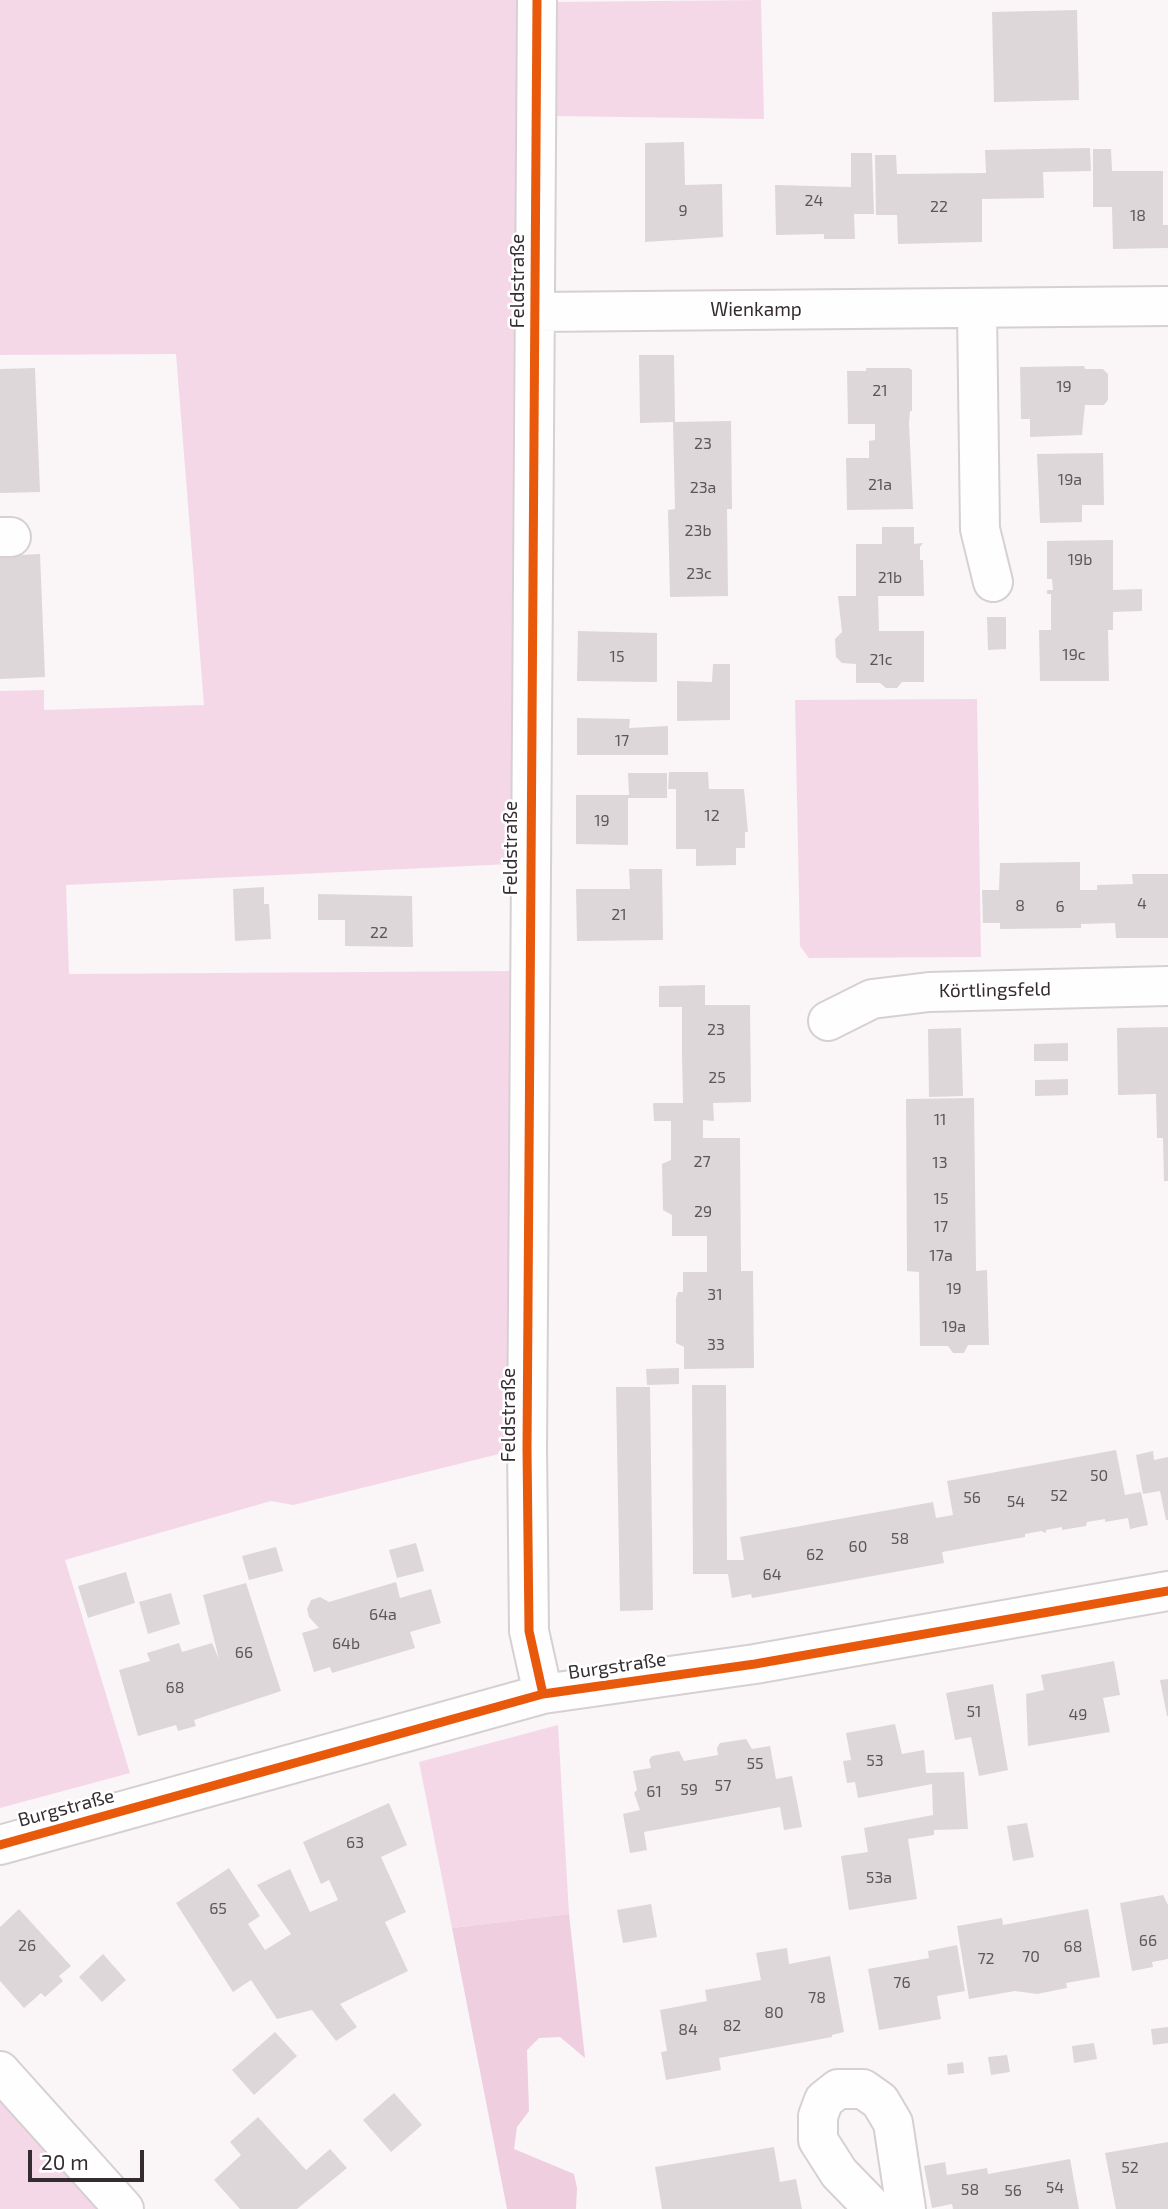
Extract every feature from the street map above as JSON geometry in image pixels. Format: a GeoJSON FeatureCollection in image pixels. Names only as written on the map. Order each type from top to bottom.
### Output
{"type":"FeatureCollection","features":[{"type":"Feature","properties":{"kind":"street","name":"Feldstraße"},"geometry":{"type":"LineString","coordinates":[[537,0],[528,943],[527,1447],[529,1631],[543,1694]]}},
{"type":"Feature","properties":{"kind":"street","name":"Wienkamp"},"geometry":{"type":"LineString","coordinates":[[536,312],[977,310],[1168,306]]}},
{"type":"Feature","properties":{"kind":"street"},"geometry":{"type":"LineString","coordinates":[[977,310],[980,529],[993,582]]}},
{"type":"Feature","properties":{"kind":"street","name":"Körtlingsfeld"},"geometry":{"type":"LineString","coordinates":[[828,1021],[873,999],[929,992],[1168,986]]}},
{"type":"Feature","properties":{"kind":"street","name":"Burgstraße"},"geometry":{"type":"LineString","coordinates":[[0,1845],[543,1694],[755,1664],[1168,1591]]}},
{"type":"Feature","properties":{"kind":"street"},"geometry":{"type":"LineString","coordinates":[[0,2071],[124,2209]]}},
{"type":"Feature","properties":{"kind":"street"},"geometry":{"type":"LineString","coordinates":[[874,2209],[839,2174],[818,2140],[818,2116],[824,2100],[838,2089],[863,2089],[880,2101],[893,2123],[906,2209]]}},
{"type":"Feature","properties":{"kind":"shaded area"},"geometry":{"type":"Polygon","coordinates":[[[0,0],[520,0],[521,312],[511,864],[66,885],[69,974],[511,971],[507,1452],[293,1505],[271,1501],[65,1560],[130,1773],[0,1808],[0,691],[44,690],[44,710],[204,705],[176,354],[0,355],[0,0]]]}},
{"type":"Feature","properties":{"kind":"shaded area"},"geometry":{"type":"Polygon","coordinates":[[[761,0],[764,119],[553,116],[554,2],[761,0]]]}},
{"type":"Feature","properties":{"kind":"shaded area"},"geometry":{"type":"Polygon","coordinates":[[[977,699],[981,957],[809,958],[800,946],[795,700],[977,699]]]}},
{"type":"Feature","properties":{"kind":"shaded area"},"geometry":{"type":"Polygon","coordinates":[[[558,1725],[569,1914],[452,1928],[419,1762],[558,1725]]]}},
{"type":"Feature","properties":{"kind":"shaded area"},"geometry":{"type":"Polygon","coordinates":[[[569,1914],[585,2058],[560,2037],[539,2038],[527,2050],[529,2111],[517,2127],[514,2149],[574,2174],[577,2188],[576,2209],[507,2209],[452,1928],[569,1914]]]}},
{"type":"Feature","properties":{"kind":"shaded area"},"geometry":{"type":"Polygon","coordinates":[[[0,2100],[99,2209],[0,2209],[0,2100]]]}},
{"type":"Feature","properties":{"kind":"building"},"geometry":{"type":"Polygon","coordinates":[[[1077,10],[1079,100],[994,102],[992,12],[1077,10]]]}},
{"type":"Feature","properties":{"kind":"building"},"geometry":{"type":"Polygon","coordinates":[[[684,142],[685,185],[722,184],[723,237],[645,242],[645,143],[684,142]]]}},
{"type":"Feature","properties":{"kind":"building"},"geometry":{"type":"Polygon","coordinates":[[[1090,148],[1091,171],[1043,172],[1044,198],[982,199],[982,242],[898,244],[897,215],[876,215],[875,155],[896,155],[897,174],[986,173],[985,150],[1090,148]]]}},
{"type":"Feature","properties":{"kind":"building"},"geometry":{"type":"Polygon","coordinates":[[[1093,149],[1111,149],[1112,171],[1163,171],[1163,225],[1168,225],[1168,248],[1113,249],[1112,207],[1093,207],[1093,149]]]}},
{"type":"Feature","properties":{"kind":"building"},"geometry":{"type":"Polygon","coordinates":[[[851,153],[872,153],[874,214],[854,214],[855,239],[824,239],[824,234],[776,235],[775,185],[851,187],[851,153]]]}},
{"type":"Feature","properties":{"kind":"building"},"geometry":{"type":"Polygon","coordinates":[[[639,355],[674,355],[675,422],[731,421],[732,509],[727,509],[728,596],[670,597],[668,510],[675,509],[673,422],[640,423],[639,355]]]}},
{"type":"Feature","properties":{"kind":"building"},"geometry":{"type":"Polygon","coordinates":[[[1084,366],[1085,369],[1103,369],[1108,374],[1108,400],[1104,405],[1085,405],[1082,435],[1030,437],[1030,419],[1021,419],[1020,367],[1084,366]]]}},
{"type":"Feature","properties":{"kind":"building"},"geometry":{"type":"Polygon","coordinates":[[[35,368],[40,492],[0,493],[0,369],[35,368]]]}},
{"type":"Feature","properties":{"kind":"building"},"geometry":{"type":"Polygon","coordinates":[[[866,368],[912,370],[912,411],[909,423],[913,509],[847,510],[846,458],[869,458],[869,441],[875,440],[875,424],[848,424],[847,371],[866,371],[866,368]]]}},
{"type":"Feature","properties":{"kind":"building"},"geometry":{"type":"Polygon","coordinates":[[[1103,453],[1104,505],[1082,505],[1082,522],[1040,523],[1037,454],[1103,453]]]}},
{"type":"Feature","properties":{"kind":"building"},"geometry":{"type":"Polygon","coordinates":[[[882,527],[914,527],[914,544],[923,543],[920,547],[920,560],[923,560],[924,596],[878,596],[879,631],[924,631],[924,682],[902,682],[897,688],[886,688],[880,683],[856,683],[856,664],[842,663],[836,657],[835,639],[842,632],[838,596],[856,596],[856,544],[882,544],[882,527]]]}},
{"type":"Feature","properties":{"kind":"building"},"geometry":{"type":"Polygon","coordinates":[[[1113,540],[1113,590],[1142,589],[1142,611],[1113,612],[1113,630],[1108,630],[1109,681],[1040,681],[1039,630],[1051,630],[1051,594],[1047,594],[1047,590],[1053,590],[1052,579],[1047,579],[1047,541],[1113,540]]]}},
{"type":"Feature","properties":{"kind":"building"},"geometry":{"type":"Polygon","coordinates":[[[40,554],[45,677],[0,679],[0,556],[40,554]]]}},
{"type":"Feature","properties":{"kind":"building"},"geometry":{"type":"Polygon","coordinates":[[[987,617],[1006,617],[1006,649],[988,650],[987,617]]]}},
{"type":"Feature","properties":{"kind":"building"},"geometry":{"type":"Polygon","coordinates":[[[578,631],[657,633],[657,682],[577,681],[578,631]]]}},
{"type":"Feature","properties":{"kind":"building"},"geometry":{"type":"Polygon","coordinates":[[[713,664],[730,664],[730,720],[677,721],[677,681],[712,682],[713,664]]]}},
{"type":"Feature","properties":{"kind":"building"},"geometry":{"type":"Polygon","coordinates":[[[577,718],[630,719],[629,728],[668,726],[668,755],[577,755],[577,718]]]}},
{"type":"Feature","properties":{"kind":"building"},"geometry":{"type":"Polygon","coordinates":[[[669,772],[708,772],[709,789],[744,789],[748,832],[745,832],[745,848],[736,848],[736,865],[696,866],[696,849],[676,849],[676,789],[668,789],[669,772]]]}},
{"type":"Feature","properties":{"kind":"building"},"geometry":{"type":"Polygon","coordinates":[[[628,773],[667,773],[667,798],[628,798],[628,845],[576,844],[576,795],[629,795],[628,773]]]}},
{"type":"Feature","properties":{"kind":"building"},"geometry":{"type":"Polygon","coordinates":[[[1080,862],[1080,890],[1097,890],[1097,885],[1133,884],[1132,874],[1168,874],[1168,938],[1116,938],[1115,923],[1081,924],[1081,928],[1000,929],[1000,923],[983,923],[982,890],[999,890],[1000,863],[1080,862]]]}},
{"type":"Feature","properties":{"kind":"building"},"geometry":{"type":"Polygon","coordinates":[[[629,869],[662,869],[663,940],[577,941],[576,889],[630,889],[629,869]]]}},
{"type":"Feature","properties":{"kind":"building"},"geometry":{"type":"Polygon","coordinates":[[[264,887],[264,904],[269,904],[271,939],[235,941],[233,889],[264,887]]]}},
{"type":"Feature","properties":{"kind":"building"},"geometry":{"type":"Polygon","coordinates":[[[318,894],[412,896],[413,947],[345,946],[345,920],[318,920],[318,894]]]}},
{"type":"Feature","properties":{"kind":"building"},"geometry":{"type":"Polygon","coordinates":[[[705,985],[705,1005],[750,1005],[751,1102],[713,1103],[714,1121],[703,1120],[703,1138],[740,1138],[741,1271],[753,1271],[754,1368],[684,1369],[684,1347],[676,1343],[676,1298],[678,1292],[683,1292],[683,1272],[707,1272],[707,1236],[672,1236],[672,1215],[663,1210],[662,1164],[671,1160],[671,1121],[654,1121],[653,1103],[683,1103],[682,1007],[659,1007],[659,986],[705,985]]]}},
{"type":"Feature","properties":{"kind":"building"},"geometry":{"type":"Polygon","coordinates":[[[1168,1027],[1168,1181],[1164,1181],[1163,1138],[1157,1138],[1156,1094],[1118,1095],[1117,1028],[1168,1027]]]}},
{"type":"Feature","properties":{"kind":"building"},"geometry":{"type":"Polygon","coordinates":[[[961,1028],[963,1096],[929,1097],[928,1029],[961,1028]]]}},
{"type":"Feature","properties":{"kind":"building"},"geometry":{"type":"Polygon","coordinates":[[[1068,1043],[1068,1061],[1034,1061],[1034,1044],[1068,1043]]]}},
{"type":"Feature","properties":{"kind":"building"},"geometry":{"type":"Polygon","coordinates":[[[1068,1079],[1068,1095],[1035,1096],[1035,1080],[1068,1079]]]}},
{"type":"Feature","properties":{"kind":"building"},"geometry":{"type":"Polygon","coordinates":[[[974,1098],[976,1271],[987,1270],[989,1345],[968,1345],[964,1353],[953,1353],[948,1346],[920,1346],[919,1272],[907,1271],[906,1099],[974,1098]]]}},
{"type":"Feature","properties":{"kind":"building"},"geometry":{"type":"Polygon","coordinates":[[[679,1368],[679,1384],[647,1385],[646,1369],[679,1368]]]}},
{"type":"Feature","properties":{"kind":"building"},"geometry":{"type":"Polygon","coordinates":[[[692,1385],[726,1385],[727,1560],[744,1560],[740,1537],[933,1502],[936,1518],[953,1515],[947,1481],[1116,1450],[1125,1495],[1141,1492],[1148,1525],[1130,1529],[1128,1518],[1087,1522],[1086,1526],[1062,1530],[1062,1527],[1046,1530],[1046,1533],[1041,1531],[1025,1534],[1025,1537],[942,1552],[944,1563],[752,1598],[751,1594],[732,1598],[728,1574],[693,1574],[692,1385]]]}},
{"type":"Feature","properties":{"kind":"building"},"geometry":{"type":"Polygon","coordinates":[[[616,1387],[650,1387],[653,1610],[620,1611],[616,1387]]]}},
{"type":"Feature","properties":{"kind":"building"},"geometry":{"type":"Polygon","coordinates":[[[1153,1451],[1154,1460],[1168,1457],[1168,1520],[1160,1491],[1143,1494],[1136,1455],[1153,1451]]]}},
{"type":"Feature","properties":{"kind":"building"},"geometry":{"type":"Polygon","coordinates":[[[416,1543],[424,1571],[397,1578],[389,1550],[416,1543]]]}},
{"type":"Feature","properties":{"kind":"building"},"geometry":{"type":"Polygon","coordinates":[[[276,1547],[283,1571],[249,1580],[242,1556],[276,1547]]]}},
{"type":"Feature","properties":{"kind":"building"},"geometry":{"type":"Polygon","coordinates":[[[126,1572],[135,1603],[88,1618],[78,1586],[126,1572]]]}},
{"type":"Feature","properties":{"kind":"building"},"geometry":{"type":"Polygon","coordinates":[[[396,1582],[400,1598],[431,1589],[441,1623],[410,1632],[415,1648],[332,1673],[330,1667],[314,1672],[302,1633],[319,1628],[309,1617],[307,1609],[311,1600],[320,1597],[329,1602],[396,1582]]]}},
{"type":"Feature","properties":{"kind":"building"},"geometry":{"type":"Polygon","coordinates":[[[246,1583],[281,1691],[194,1720],[196,1726],[178,1731],[176,1725],[138,1736],[119,1670],[150,1661],[147,1653],[179,1643],[182,1652],[212,1643],[219,1659],[203,1595],[246,1583]]]}},
{"type":"Feature","properties":{"kind":"building"},"geometry":{"type":"Polygon","coordinates":[[[171,1593],[180,1624],[148,1634],[139,1602],[171,1593]]]}},
{"type":"Feature","properties":{"kind":"building"},"geometry":{"type":"Polygon","coordinates":[[[1114,1661],[1120,1695],[1103,1698],[1110,1732],[1028,1746],[1026,1694],[1044,1690],[1041,1675],[1114,1661]]]}},
{"type":"Feature","properties":{"kind":"building"},"geometry":{"type":"Polygon","coordinates":[[[1168,1679],[1168,1716],[1167,1716],[1160,1680],[1168,1679]]]}},
{"type":"Feature","properties":{"kind":"building"},"geometry":{"type":"Polygon","coordinates":[[[993,1684],[1008,1770],[979,1776],[971,1737],[955,1740],[946,1693],[993,1684]]]}},
{"type":"Feature","properties":{"kind":"building"},"geometry":{"type":"Polygon","coordinates":[[[895,1724],[902,1754],[924,1750],[926,1773],[964,1772],[968,1829],[934,1830],[934,1835],[908,1839],[917,1899],[849,1910],[841,1856],[868,1852],[864,1828],[933,1815],[932,1784],[858,1798],[855,1782],[847,1783],[843,1761],[851,1760],[846,1733],[895,1724]]]}},
{"type":"Feature","properties":{"kind":"building"},"geometry":{"type":"Polygon","coordinates":[[[746,1739],[752,1749],[770,1746],[776,1779],[792,1776],[802,1827],[784,1830],[780,1807],[644,1832],[647,1850],[630,1853],[623,1814],[640,1810],[634,1793],[637,1790],[633,1771],[651,1768],[649,1760],[652,1756],[679,1751],[684,1761],[718,1755],[717,1748],[720,1743],[746,1739]]]}},
{"type":"Feature","properties":{"kind":"building"},"geometry":{"type":"Polygon","coordinates":[[[389,1803],[407,1845],[381,1857],[406,1912],[385,1922],[408,1971],[340,2004],[357,2027],[336,2041],[312,2010],[277,2019],[251,1980],[233,1992],[176,1903],[229,1868],[260,1916],[248,1924],[265,1950],[291,1934],[257,1885],[290,1869],[310,1912],[338,1900],[329,1880],[321,1884],[303,1842],[389,1803]]]}},
{"type":"Feature","properties":{"kind":"building"},"geometry":{"type":"Polygon","coordinates":[[[1027,1823],[1034,1857],[1013,1861],[1007,1826],[1027,1823]]]}},
{"type":"Feature","properties":{"kind":"building"},"geometry":{"type":"Polygon","coordinates":[[[1163,1895],[1168,1905],[1168,1959],[1152,1962],[1153,1967],[1132,1971],[1120,1903],[1163,1895]]]}},
{"type":"Feature","properties":{"kind":"building"},"geometry":{"type":"Polygon","coordinates":[[[651,1904],[657,1937],[623,1943],[617,1910],[651,1904]]]}},
{"type":"Feature","properties":{"kind":"building"},"geometry":{"type":"Polygon","coordinates":[[[19,1909],[71,1966],[59,1976],[63,1981],[45,1997],[41,1993],[24,2008],[0,1981],[0,1927],[19,1909]]]}},
{"type":"Feature","properties":{"kind":"building"},"geometry":{"type":"Polygon","coordinates":[[[1088,1909],[1100,1977],[1066,1983],[1067,1988],[1037,1994],[1015,1991],[969,1999],[957,1926],[1002,1918],[1003,1925],[1088,1909]]]}},
{"type":"Feature","properties":{"kind":"building"},"geometry":{"type":"Polygon","coordinates":[[[957,1945],[965,1991],[937,1996],[941,2019],[879,2030],[868,1969],[929,1958],[928,1951],[957,1945]]]}},
{"type":"Feature","properties":{"kind":"building"},"geometry":{"type":"Polygon","coordinates":[[[787,1948],[789,1964],[830,1956],[844,2032],[832,2037],[719,2058],[721,2070],[666,2080],[661,2052],[667,2051],[660,2010],[707,2001],[705,1990],[761,1980],[756,1953],[787,1948]]]}},
{"type":"Feature","properties":{"kind":"building"},"geometry":{"type":"Polygon","coordinates":[[[103,1954],[126,1980],[102,2002],[79,1977],[103,1954]]]}},
{"type":"Feature","properties":{"kind":"building"},"geometry":{"type":"Polygon","coordinates":[[[1168,2027],[1168,2043],[1153,2045],[1151,2029],[1168,2027]]]}},
{"type":"Feature","properties":{"kind":"building"},"geometry":{"type":"Polygon","coordinates":[[[275,2032],[297,2056],[254,2095],[232,2070],[275,2032]]]}},
{"type":"Feature","properties":{"kind":"building"},"geometry":{"type":"Polygon","coordinates":[[[1094,2043],[1097,2059],[1074,2063],[1072,2046],[1094,2043]]]}},
{"type":"Feature","properties":{"kind":"building"},"geometry":{"type":"Polygon","coordinates":[[[1007,2055],[1010,2072],[991,2075],[988,2057],[1007,2055]]]}},
{"type":"Feature","properties":{"kind":"building"},"geometry":{"type":"Polygon","coordinates":[[[963,2062],[964,2073],[948,2075],[947,2064],[963,2062]]]}},
{"type":"Feature","properties":{"kind":"building"},"geometry":{"type":"Polygon","coordinates":[[[394,2093],[422,2125],[391,2152],[363,2120],[394,2093]]]}},
{"type":"Feature","properties":{"kind":"building"},"geometry":{"type":"Polygon","coordinates":[[[258,2117],[306,2170],[330,2149],[347,2168],[297,2209],[240,2209],[214,2180],[241,2155],[230,2142],[258,2117]]]}},
{"type":"Feature","properties":{"kind":"building"},"geometry":{"type":"Polygon","coordinates":[[[1168,2142],[1168,2209],[1116,2209],[1105,2153],[1168,2142]]]}},
{"type":"Feature","properties":{"kind":"building"},"geometry":{"type":"Polygon","coordinates":[[[774,2147],[780,2182],[796,2179],[802,2209],[662,2209],[655,2167],[774,2147]]]}},
{"type":"Feature","properties":{"kind":"building"},"geometry":{"type":"Polygon","coordinates":[[[1070,2159],[1079,2209],[953,2209],[952,2204],[932,2208],[924,2166],[945,2162],[947,2175],[987,2168],[988,2174],[1070,2159]]]}},
{"type":"Feature","properties":{"kind":"cycle path"},"geometry":{"type":"LineString","coordinates":[[537,0],[527,1447],[529,1631],[543,1694]]}},
{"type":"Feature","properties":{"kind":"cycle path"},"geometry":{"type":"LineString","coordinates":[[0,1845],[543,1694],[755,1664],[1168,1591]]}}]}
